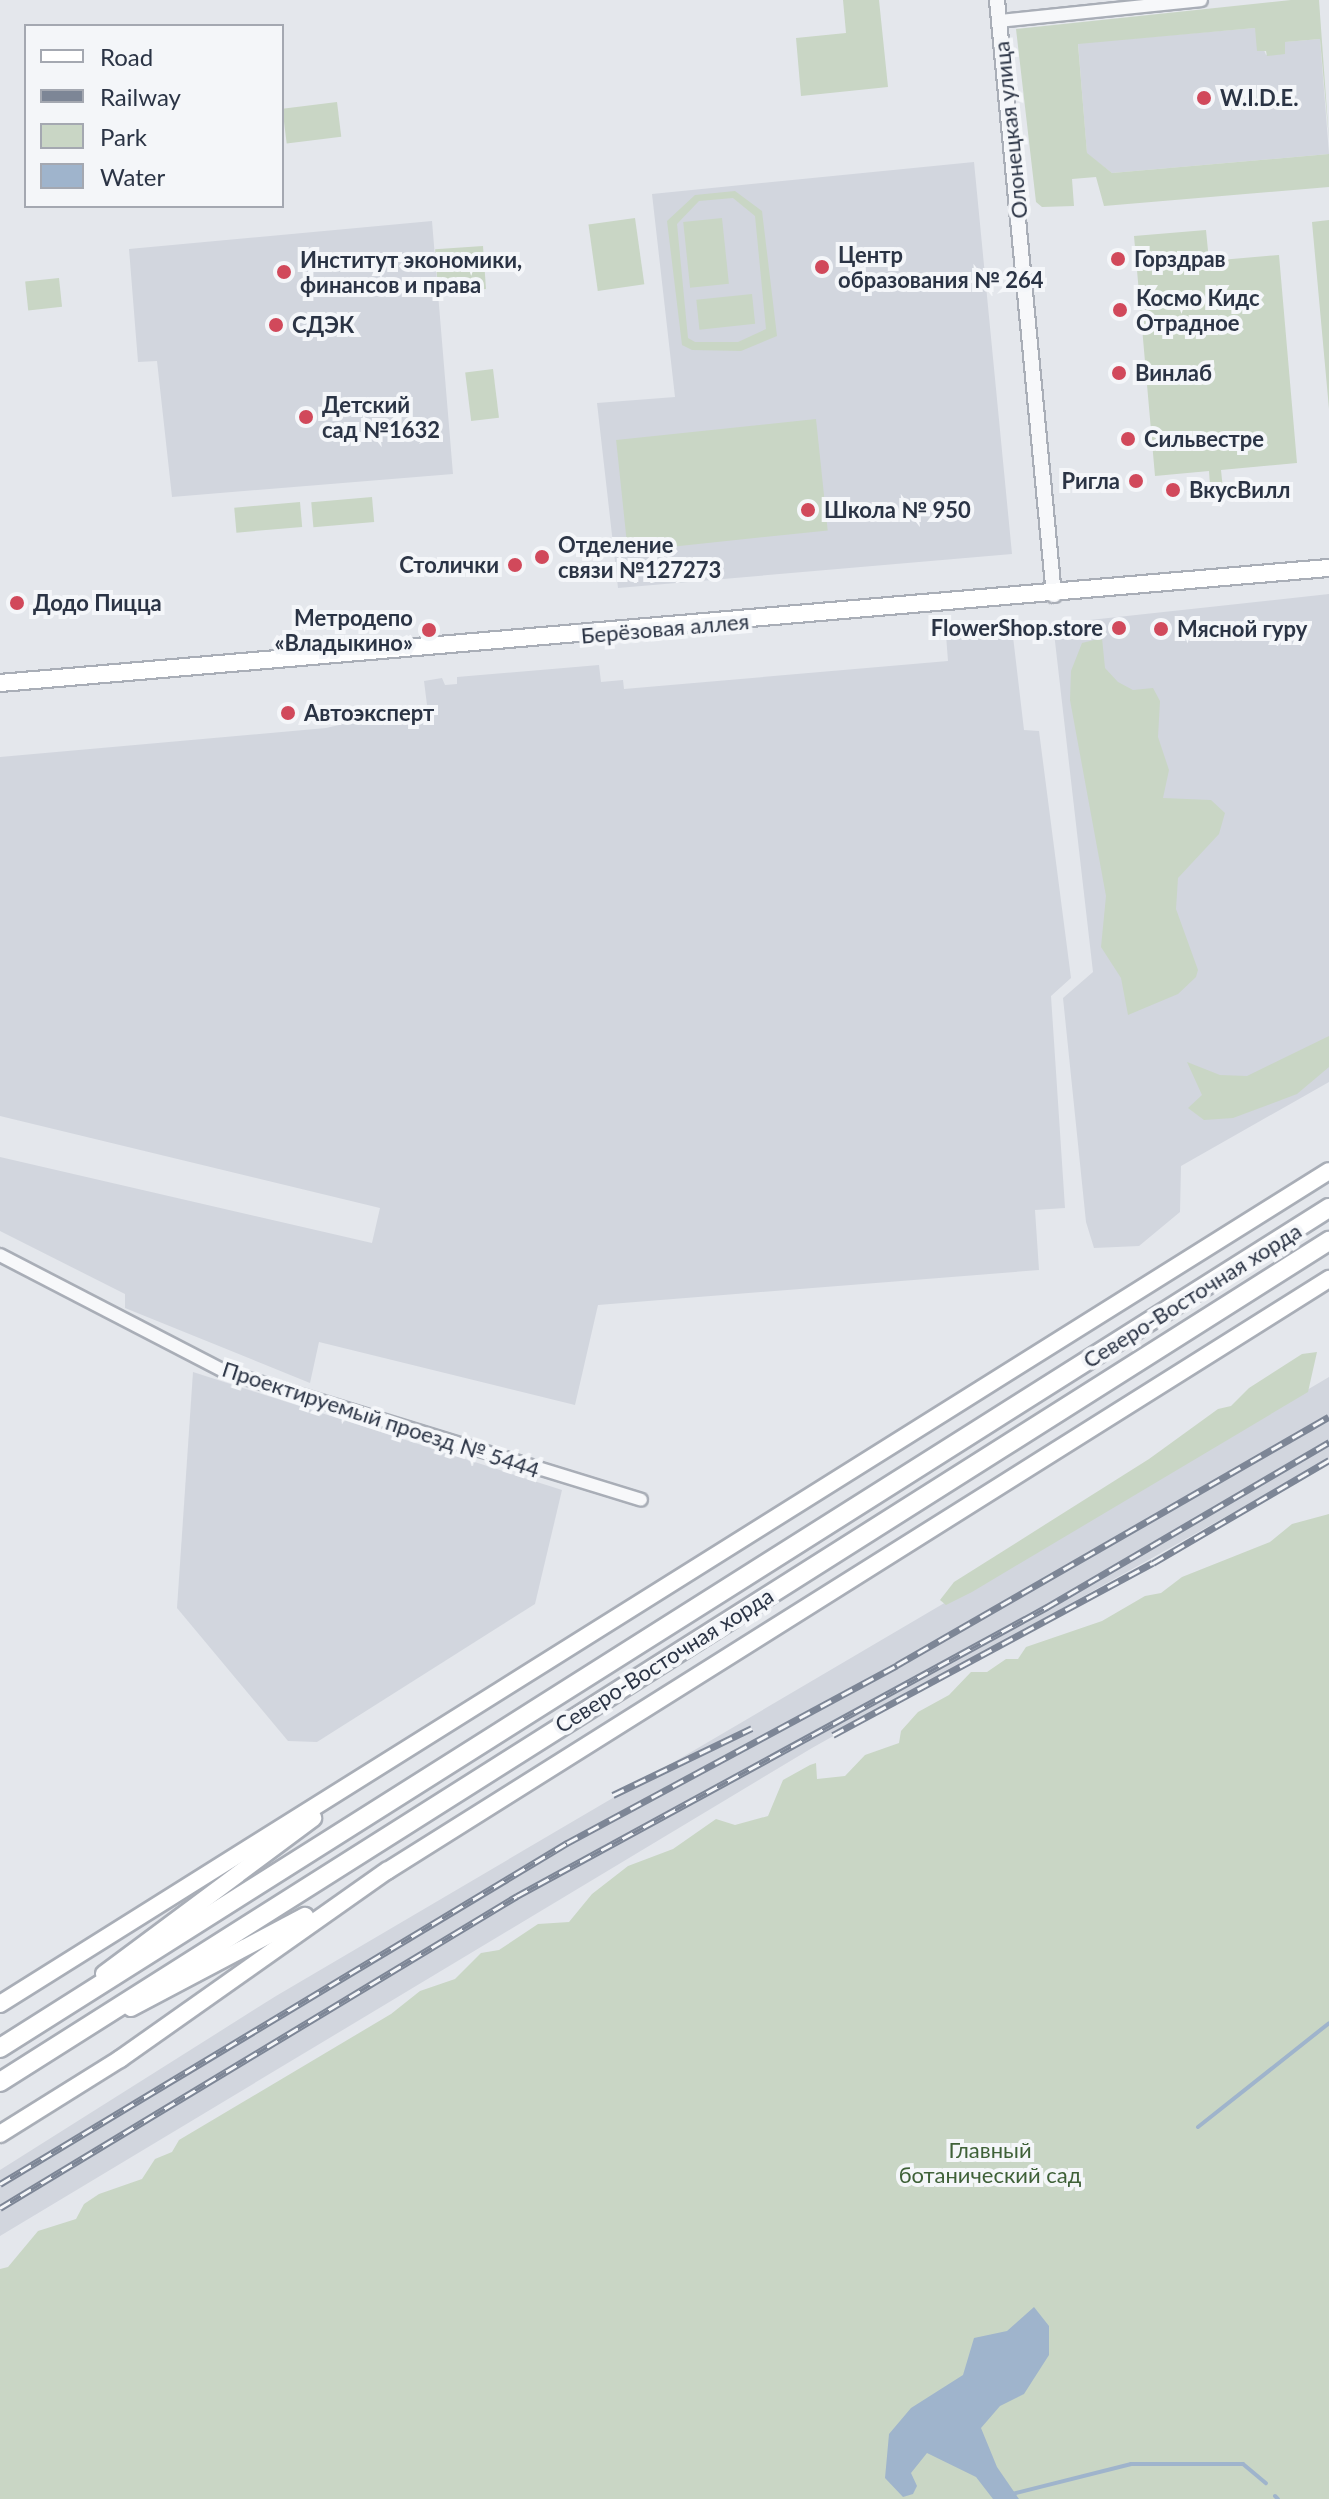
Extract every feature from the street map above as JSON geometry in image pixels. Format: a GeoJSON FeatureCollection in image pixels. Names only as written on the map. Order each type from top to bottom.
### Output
{"type":"FeatureCollection","features":[{"type":"Feature","properties":{"kind":"main road","name":"Берёзовая аллея"},"geometry":{"type":"LineString","coordinates":[[0,683],[1054,595],[1329,568]]}},
{"type":"Feature","properties":{"kind":"main road"},"geometry":{"type":"LineString","coordinates":[[0,693],[51,679]]}},
{"type":"Feature","properties":{"kind":"main road"},"geometry":{"type":"LineString","coordinates":[[0,2004],[372,1774],[1329,1171]]}},
{"type":"Feature","properties":{"kind":"main road","name":"Северо-Восточная хорда"},"geometry":{"type":"LineString","coordinates":[[0,2048],[1329,1208]]}},
{"type":"Feature","properties":{"kind":"main road","name":"Северо-Восточная хорда"},"geometry":{"type":"LineString","coordinates":[[0,2082],[1329,1241]]}},
{"type":"Feature","properties":{"kind":"main road"},"geometry":{"type":"LineString","coordinates":[[0,2134],[120,2059],[387,1871],[1329,1279]]}},
{"type":"Feature","properties":{"kind":"main road"},"geometry":{"type":"LineString","coordinates":[[53,2013],[372,1774]]}},
{"type":"Feature","properties":{"kind":"main road"},"geometry":{"type":"LineString","coordinates":[[31,2061],[387,1871]]}},
{"type":"Feature","properties":{"kind":"street","name":"Олонецкая улица"},"geometry":{"type":"LineString","coordinates":[[997,0],[1054,595]]}},
{"type":"Feature","properties":{"kind":"street"},"geometry":{"type":"LineString","coordinates":[[999,21],[1201,0]]}},
{"type":"Feature","properties":{"kind":"street","name":"Проектируемый проезд № 5444"},"geometry":{"type":"LineString","coordinates":[[0,1255],[226,1372],[641,1500]]}},
{"type":"Feature","properties":{"kind":"shaded area","name":"W.I.D.E."},"geometry":{"type":"Polygon","coordinates":[[[1255,28],[1266,55],[1284,42],[1320,39],[1329,154],[1112,173],[1087,154],[1078,43],[1255,28]]]}},
{"type":"Feature","properties":{"kind":"shaded area"},"geometry":{"type":"Polygon","coordinates":[[[974,162],[1012,554],[618,588],[597,403],[675,397],[652,194],[974,162]]]}},
{"type":"Feature","properties":{"kind":"shaded area"},"geometry":{"type":"Polygon","coordinates":[[[432,221],[453,474],[172,497],[157,361],[138,362],[129,249],[432,221]]]}},
{"type":"Feature","properties":{"kind":"shaded area"},"geometry":{"type":"Polygon","coordinates":[[[1329,594],[1329,1082],[1181,1166],[1180,1212],[1139,1246],[1094,1248],[1086,1222],[1063,998],[1093,972],[1053,624],[1329,594]]]}},
{"type":"Feature","properties":{"kind":"shaded area"},"geometry":{"type":"Polygon","coordinates":[[[1012,628],[1024,730],[1039,731],[1071,978],[1051,996],[1065,1208],[1035,1210],[1039,1270],[598,1305],[575,1405],[319,1342],[310,1383],[125,1308],[125,1294],[0,1231],[0,1157],[372,1243],[380,1208],[0,1116],[0,757],[326,728],[427,705],[424,681],[442,678],[445,685],[457,684],[457,677],[599,665],[601,682],[623,680],[624,689],[948,661],[946,635],[1012,628]]]}},
{"type":"Feature","properties":{"kind":"shaded area"},"geometry":{"type":"Polygon","coordinates":[[[193,1372],[562,1490],[535,1604],[317,1742],[288,1741],[177,1608],[193,1372]]]}},
{"type":"Feature","properties":{"kind":"shaded area"},"geometry":{"type":"Polygon","coordinates":[[[1329,1377],[1329,1459],[812,1748],[0,2236],[0,2170],[276,1996],[1329,1377]]]}},
{"type":"Feature","properties":{"kind":"green space"},"geometry":{"type":"Polygon","coordinates":[[[843,0],[879,0],[888,87],[801,96],[796,38],[846,33],[843,0]]]}},
{"type":"Feature","properties":{"kind":"green space"},"geometry":{"type":"Polygon","coordinates":[[[1291,0],[1319,0],[1329,140],[1320,39],[1285,42],[1285,54],[1267,56],[1266,51],[1257,51],[1255,28],[1078,44],[1087,153],[1112,173],[1329,154],[1329,187],[1104,206],[1096,177],[1072,179],[1074,206],[1042,207],[1036,202],[1016,29],[1291,0]]]}},
{"type":"Feature","properties":{"kind":"green space"},"geometry":{"type":"Polygon","coordinates":[[[337,102],[341,137],[287,143],[284,109],[337,102]]]}},
{"type":"Feature","properties":{"kind":"green space"},"geometry":{"type":"Polygon","coordinates":[[[735,191],[762,211],[777,336],[741,351],[692,350],[682,345],[667,221],[695,195],[735,191]],[[733,198],[699,201],[677,224],[688,338],[695,342],[738,342],[766,329],[755,216],[733,198]]]}},
{"type":"Feature","properties":{"kind":"green space"},"geometry":{"type":"Polygon","coordinates":[[[635,218],[644,284],[598,291],[588,225],[635,218]]]}},
{"type":"Feature","properties":{"kind":"green space"},"geometry":{"type":"Polygon","coordinates":[[[722,218],[729,284],[690,288],[683,222],[722,218]]]}},
{"type":"Feature","properties":{"kind":"green space"},"geometry":{"type":"Polygon","coordinates":[[[1329,220],[1329,409],[1312,222],[1329,220]]]}},
{"type":"Feature","properties":{"kind":"green space"},"geometry":{"type":"Polygon","coordinates":[[[1206,230],[1209,261],[1279,255],[1297,463],[1221,470],[1224,499],[1211,500],[1209,471],[1155,476],[1134,236],[1206,230]]]}},
{"type":"Feature","properties":{"kind":"green space"},"geometry":{"type":"Polygon","coordinates":[[[483,246],[486,289],[438,292],[435,249],[483,246]]]}},
{"type":"Feature","properties":{"kind":"green space"},"geometry":{"type":"Polygon","coordinates":[[[59,278],[62,307],[28,310],[25,282],[59,278]]]}},
{"type":"Feature","properties":{"kind":"green space"},"geometry":{"type":"Polygon","coordinates":[[[752,294],[755,324],[699,330],[696,300],[752,294]]]}},
{"type":"Feature","properties":{"kind":"green space"},"geometry":{"type":"Polygon","coordinates":[[[493,369],[499,418],[471,421],[465,372],[493,369]]]}},
{"type":"Feature","properties":{"kind":"green space"},"geometry":{"type":"Polygon","coordinates":[[[816,419],[828,530],[628,551],[616,440],[816,419]]]}},
{"type":"Feature","properties":{"kind":"green space"},"geometry":{"type":"Polygon","coordinates":[[[372,497],[374,522],[313,527],[311,502],[372,497]]]}},
{"type":"Feature","properties":{"kind":"green space"},"geometry":{"type":"Polygon","coordinates":[[[300,502],[302,527],[236,533],[234,508],[300,502]]]}},
{"type":"Feature","properties":{"kind":"green space"},"geometry":{"type":"Polygon","coordinates":[[[1102,638],[1105,668],[1118,682],[1133,690],[1153,688],[1160,701],[1158,737],[1169,770],[1163,798],[1211,800],[1225,813],[1219,834],[1178,878],[1176,909],[1198,970],[1196,977],[1178,994],[1128,1015],[1121,978],[1101,947],[1106,896],[1070,700],[1071,671],[1082,643],[1102,638]]]}},
{"type":"Feature","properties":{"kind":"green space"},"geometry":{"type":"Polygon","coordinates":[[[1329,1036],[1329,1067],[1297,1094],[1233,1118],[1204,1120],[1188,1108],[1202,1095],[1187,1062],[1220,1075],[1247,1076],[1329,1036]]]}},
{"type":"Feature","properties":{"kind":"green space"},"geometry":{"type":"Polygon","coordinates":[[[1317,1352],[1308,1392],[972,1592],[946,1605],[940,1600],[954,1582],[1149,1459],[1218,1409],[1231,1406],[1249,1388],[1302,1354],[1317,1352]]]}},
{"type":"Feature","properties":{"kind":"green space","name":"Главный ботанический сад"},"geometry":{"type":"Polygon","coordinates":[[[1329,1514],[1329,2499],[0,2499],[0,2269],[8,2267],[38,2231],[76,2219],[84,2204],[99,2194],[142,2179],[155,2159],[172,2152],[179,2140],[391,2014],[420,1991],[455,1979],[481,1953],[499,1950],[538,1924],[569,1922],[592,1894],[628,1866],[673,1849],[716,1819],[735,1825],[768,1816],[783,1780],[810,1765],[816,1763],[817,1779],[845,1776],[865,1755],[899,1743],[901,1731],[918,1712],[949,1695],[971,1672],[987,1672],[1006,1659],[1018,1659],[1026,1647],[1102,1621],[1145,1596],[1161,1593],[1182,1577],[1270,1542],[1292,1524],[1329,1514]]]}},
{"type":"Feature","properties":{"kind":"water"},"geometry":{"type":"Polygon","coordinates":[[[1034,2307],[1049,2326],[1049,2355],[1024,2394],[1000,2406],[981,2428],[997,2467],[1019,2499],[993,2499],[976,2477],[927,2453],[911,2473],[917,2486],[913,2494],[903,2497],[885,2478],[889,2434],[911,2408],[963,2375],[974,2338],[1007,2331],[1034,2307]]]}},
{"type":"Feature","properties":{"kind":"waterway"},"geometry":{"type":"LineString","coordinates":[[1198,2127],[1329,2023]]}},
{"type":"Feature","properties":{"kind":"waterway"},"geometry":{"type":"LineString","coordinates":[[1012,2494],[1131,2464],[1243,2464],[1266,2483]]}},
{"type":"Feature","properties":{"kind":"waterway"},"geometry":{"type":"LineString","coordinates":[[1275,2496],[1278,2499]]}},
{"type":"Feature","properties":{"kind":"railway"},"geometry":{"type":"LineString","coordinates":[[0,2184],[567,1843],[897,1665],[1329,1417]]}},
{"type":"Feature","properties":{"kind":"railway"},"geometry":{"type":"LineString","coordinates":[[0,2208],[517,1896],[1047,1607],[1329,1442]]}},
{"type":"Feature","properties":{"kind":"railway"},"geometry":{"type":"LineString","coordinates":[[833,1735],[1153,1563],[1329,1460]]}},
{"type":"Feature","properties":{"kind":"railway"},"geometry":{"type":"LineString","coordinates":[[613,1795],[752,1728]]}},
{"type":"Feature","properties":{"kind":"place","name":"W.I.D.E."},"geometry":{"type":"Point","coordinates":[1204,98]}},
{"type":"Feature","properties":{"kind":"place","name":"Горздрав"},"geometry":{"type":"Point","coordinates":[1118,259]}},
{"type":"Feature","properties":{"kind":"place","name":"Центр образования № 264"},"geometry":{"type":"Point","coordinates":[822,267]}},
{"type":"Feature","properties":{"kind":"place","name":"Институт экономики, финансов и права"},"geometry":{"type":"Point","coordinates":[284,272]}},
{"type":"Feature","properties":{"kind":"place","name":"Космо Кидс Отрадное"},"geometry":{"type":"Point","coordinates":[1120,310]}},
{"type":"Feature","properties":{"kind":"place","name":"СДЭК"},"geometry":{"type":"Point","coordinates":[276,325]}},
{"type":"Feature","properties":{"kind":"place","name":"Винлаб"},"geometry":{"type":"Point","coordinates":[1119,373]}},
{"type":"Feature","properties":{"kind":"place","name":"Детский сад №1632"},"geometry":{"type":"Point","coordinates":[306,417]}},
{"type":"Feature","properties":{"kind":"place","name":"Сильвестре"},"geometry":{"type":"Point","coordinates":[1128,439]}},
{"type":"Feature","properties":{"kind":"place","name":"Ригла"},"geometry":{"type":"Point","coordinates":[1136,481]}},
{"type":"Feature","properties":{"kind":"place","name":"ВкусВилл"},"geometry":{"type":"Point","coordinates":[1173,490]}},
{"type":"Feature","properties":{"kind":"place","name":"Школа № 950"},"geometry":{"type":"Point","coordinates":[808,510]}},
{"type":"Feature","properties":{"kind":"place","name":"Отделение связи №127273"},"geometry":{"type":"Point","coordinates":[542,557]}},
{"type":"Feature","properties":{"kind":"place","name":"Столички"},"geometry":{"type":"Point","coordinates":[515,565]}},
{"type":"Feature","properties":{"kind":"place","name":"Додо Пицца"},"geometry":{"type":"Point","coordinates":[17,603]}},
{"type":"Feature","properties":{"kind":"place","name":"FlowerShop.store"},"geometry":{"type":"Point","coordinates":[1119,628]}},
{"type":"Feature","properties":{"kind":"place","name":"Мясной гуру"},"geometry":{"type":"Point","coordinates":[1161,629]}},
{"type":"Feature","properties":{"kind":"place","name":"Метродепо «Владыкино»"},"geometry":{"type":"Point","coordinates":[429,630]}},
{"type":"Feature","properties":{"kind":"place","name":"Автоэксперт"},"geometry":{"type":"Point","coordinates":[288,713]}}]}
